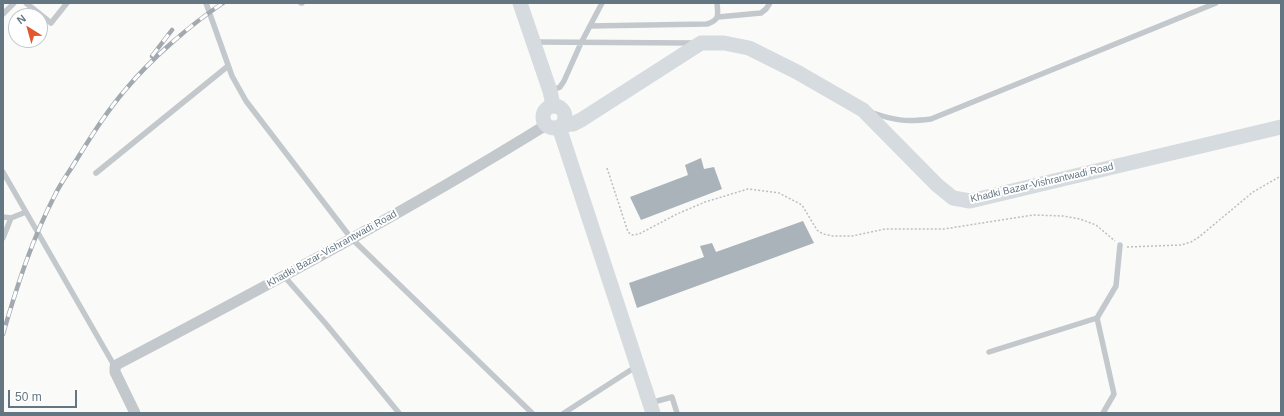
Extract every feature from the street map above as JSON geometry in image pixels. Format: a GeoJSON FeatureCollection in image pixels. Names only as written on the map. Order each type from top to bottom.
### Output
{"type":"FeatureCollection","features":[{"type":"Feature","properties":{"kind":"street"},"geometry":{"type":"LineString","coordinates":[[520,3],[552,98],[564,112],[565,121],[556,126],[651,408]]}},
{"type":"Feature","properties":{"kind":"street","name":"Khadki Bazar-Vishrantwadi Road"},"geometry":{"type":"LineString","coordinates":[[115,367],[556,126],[573,124],[581,120],[701,43],[724,43],[749,48],[797,72],[863,110],[937,185],[953,198],[970,201],[1281,127]]}},
{"type":"Feature","properties":{"kind":"street"},"geometry":{"type":"LineString","coordinates":[[115,367],[115,372],[135,413]]}},
{"type":"Feature","properties":{"kind":"lane"},"geometry":{"type":"LineString","coordinates":[[3,14],[14,3]]}},
{"type":"Feature","properties":{"kind":"lane"},"geometry":{"type":"LineString","coordinates":[[26,3],[51,23],[67,3]]}},
{"type":"Feature","properties":{"kind":"lane"},"geometry":{"type":"LineString","coordinates":[[206,3],[232,76],[246,101],[351,238],[532,413]]}},
{"type":"Feature","properties":{"kind":"lane"},"geometry":{"type":"LineString","coordinates":[[552,98],[560,87],[602,3]]}},
{"type":"Feature","properties":{"kind":"lane"},"geometry":{"type":"LineString","coordinates":[[590,26],[707,24],[714,22],[718,17],[717,3]]}},
{"type":"Feature","properties":{"kind":"lane"},"geometry":{"type":"LineString","coordinates":[[718,17],[761,13],[770,3]]}},
{"type":"Feature","properties":{"kind":"lane"},"geometry":{"type":"LineString","coordinates":[[863,110],[892,120],[914,121],[931,119],[1216,3]]}},
{"type":"Feature","properties":{"kind":"lane"},"geometry":{"type":"LineString","coordinates":[[533,42],[701,43]]}},
{"type":"Feature","properties":{"kind":"lane"},"geometry":{"type":"LineString","coordinates":[[96,173],[228,66]]}},
{"type":"Feature","properties":{"kind":"lane"},"geometry":{"type":"LineString","coordinates":[[3,172],[115,367]]}},
{"type":"Feature","properties":{"kind":"lane"},"geometry":{"type":"LineString","coordinates":[[3,216],[11,218],[26,212]]}},
{"type":"Feature","properties":{"kind":"lane"},"geometry":{"type":"LineString","coordinates":[[3,238],[11,218]]}},
{"type":"Feature","properties":{"kind":"lane"},"geometry":{"type":"LineString","coordinates":[[989,352],[1096,318],[1116,286],[1120,245]]}},
{"type":"Feature","properties":{"kind":"lane"},"geometry":{"type":"LineString","coordinates":[[284,276],[326,324],[399,413]]}},
{"type":"Feature","properties":{"kind":"lane"},"geometry":{"type":"LineString","coordinates":[[1096,318],[1114,394],[1103,413]]}},
{"type":"Feature","properties":{"kind":"lane"},"geometry":{"type":"LineString","coordinates":[[564,413],[637,366]]}},
{"type":"Feature","properties":{"kind":"lane"},"geometry":{"type":"LineString","coordinates":[[651,408],[672,397],[677,413]]}},
{"type":"Feature","properties":{"kind":"path"},"geometry":{"type":"LineString","coordinates":[[607,168],[628,232],[632,235],[639,234],[677,214],[705,202],[748,189],[779,193],[802,204],[817,230],[823,234],[833,236],[852,236],[885,229],[944,229],[1033,215],[1063,216],[1080,219],[1096,225],[1120,245],[1128,247],[1181,245],[1191,242],[1253,192],[1281,176]]}},
{"type":"Feature","properties":{"kind":"building"},"geometry":{"type":"Polygon","coordinates":[[[701,158],[704,169],[714,167],[722,189],[641,220],[630,197],[688,175],[685,165],[701,158]]]}},
{"type":"Feature","properties":{"kind":"building"},"geometry":{"type":"Polygon","coordinates":[[[803,221],[814,243],[637,308],[629,283],[704,257],[700,246],[712,243],[716,252],[803,221]]]}},
{"type":"Feature","properties":{"kind":"railway"},"geometry":{"type":"LineString","coordinates":[[3,334],[14,298],[39,229],[60,186],[94,132],[119,97],[147,66],[184,32],[223,3]]}},
{"type":"Feature","properties":{"kind":"railway"},"geometry":{"type":"LineString","coordinates":[[152,56],[172,30]]}}]}
